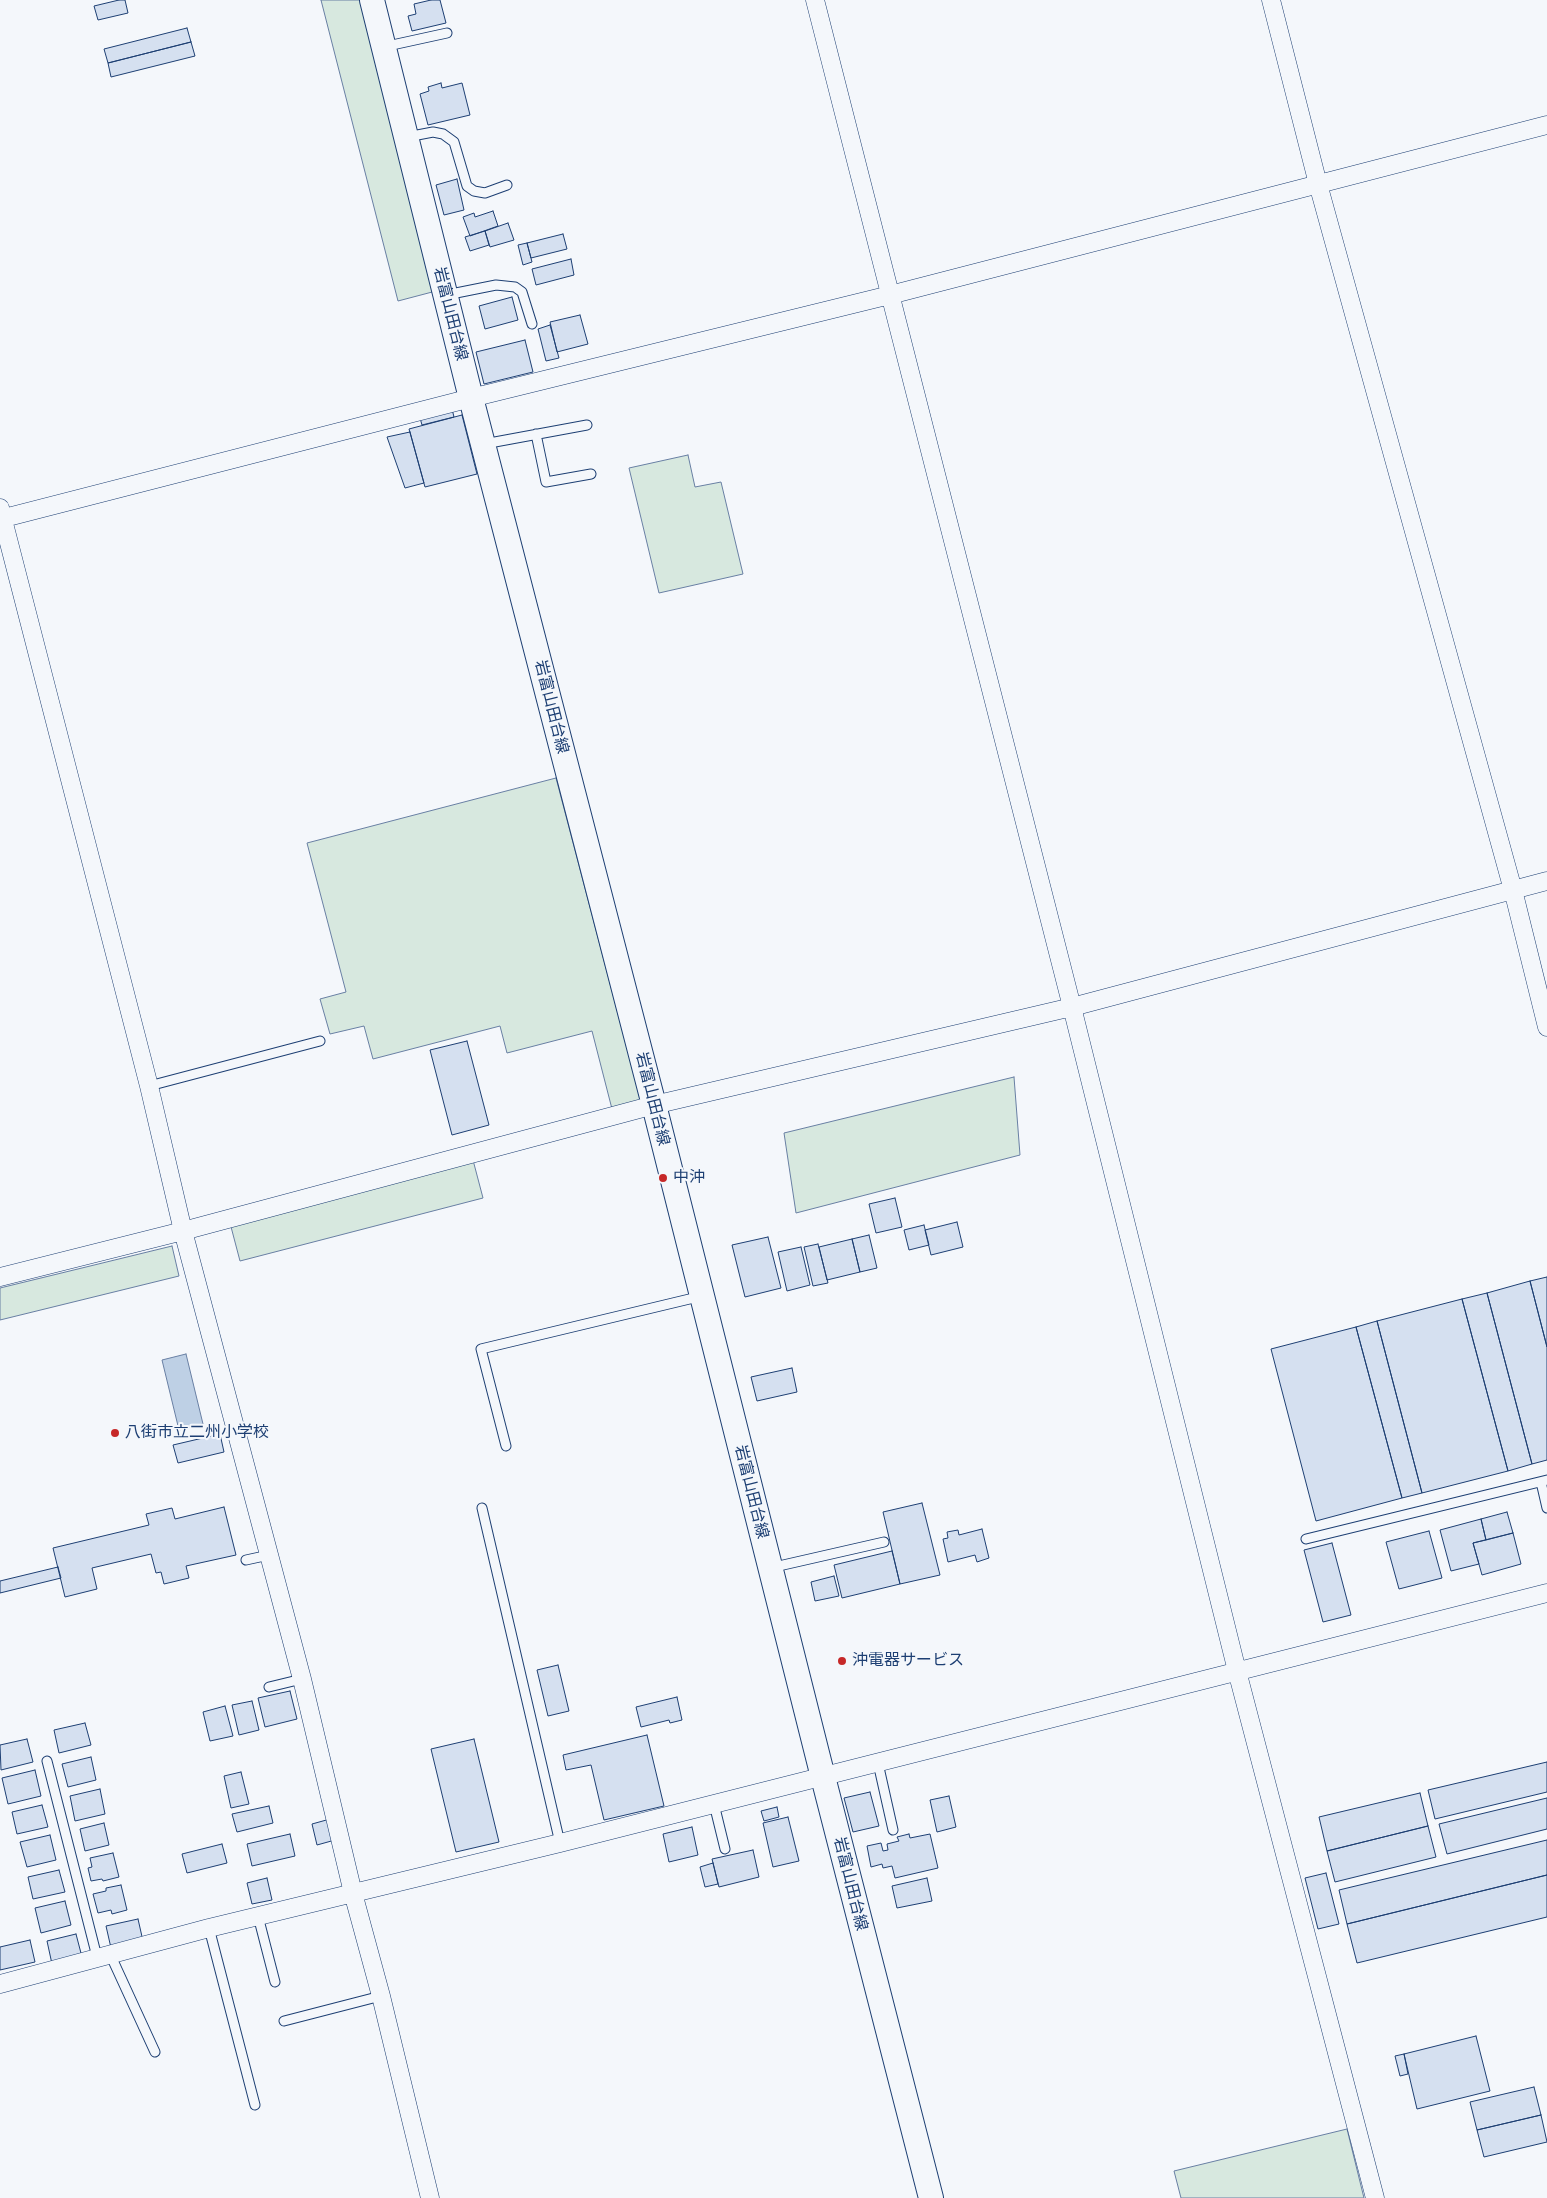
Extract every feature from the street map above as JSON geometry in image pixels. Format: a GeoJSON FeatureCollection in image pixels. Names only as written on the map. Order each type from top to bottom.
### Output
{"type":"FeatureCollection","features":[{"type":"Feature","properties":{"kind":"main road","name":"岩富山田台線"},"geometry":{"type":"LineString","coordinates":[[372,0],[471,398],[654,1105],[931,2198]]}},
{"type":"Feature","properties":{"kind":"street"},"geometry":{"type":"LineString","coordinates":[[815,0],[1072,1007],[1237,1671],[1375,2198]]}},
{"type":"Feature","properties":{"kind":"street"},"geometry":{"type":"LineString","coordinates":[[1271,0],[1318,184],[1513,890],[1547,1027]]}},
{"type":"Feature","properties":{"kind":"street"},"geometry":{"type":"LineString","coordinates":[[430,2198],[381,1996],[352,1893],[302,1678],[183,1231],[149,1086],[1,515],[890,295],[1547,126]]}},
{"type":"Feature","properties":{"kind":"street"},"geometry":{"type":"LineString","coordinates":[[0,1277],[183,1231],[654,1105],[1072,1007],[1547,881]]}},
{"type":"Feature","properties":{"kind":"street"},"geometry":{"type":"LineString","coordinates":[[0,1984],[209,1928],[560,1843],[1547,1593]]}},
{"type":"Feature","properties":{"kind":"lane"},"geometry":{"type":"LineString","coordinates":[[384,47],[446,33]]}},
{"type":"Feature","properties":{"kind":"lane"},"geometry":{"type":"LineString","coordinates":[[406,137],[433,132],[443,134],[454,142],[467,186],[474,191],[485,193],[508,185]]}},
{"type":"Feature","properties":{"kind":"lane"},"geometry":{"type":"LineString","coordinates":[[446,295],[496,285],[515,287],[522,292],[532,324]]}},
{"type":"Feature","properties":{"kind":"lane"},"geometry":{"type":"LineString","coordinates":[[483,444],[587,425]]}},
{"type":"Feature","properties":{"kind":"lane"},"geometry":{"type":"LineString","coordinates":[[536,434],[546,482],[591,474]]}},
{"type":"Feature","properties":{"kind":"lane"},"geometry":{"type":"LineString","coordinates":[[149,1086],[320,1041]]}},
{"type":"Feature","properties":{"kind":"lane"},"geometry":{"type":"LineString","coordinates":[[506,1446],[481,1349],[702,1295]]}},
{"type":"Feature","properties":{"kind":"lane"},"geometry":{"type":"LineString","coordinates":[[1306,1539],[1544,1481],[1547,1508]]}},
{"type":"Feature","properties":{"kind":"lane"},"geometry":{"type":"LineString","coordinates":[[482,1508],[560,1843]]}},
{"type":"Feature","properties":{"kind":"lane"},"geometry":{"type":"LineString","coordinates":[[770,1568],[884,1542]]}},
{"type":"Feature","properties":{"kind":"lane"},"geometry":{"type":"LineString","coordinates":[[246,1560],[269,1555]]}},
{"type":"Feature","properties":{"kind":"lane"},"geometry":{"type":"LineString","coordinates":[[269,1687],[302,1678]]}},
{"type":"Feature","properties":{"kind":"lane"},"geometry":{"type":"LineString","coordinates":[[46,1761],[104,1956],[155,2052]]}},
{"type":"Feature","properties":{"kind":"lane"},"geometry":{"type":"LineString","coordinates":[[878,1763],[893,1830]]}},
{"type":"Feature","properties":{"kind":"lane"},"geometry":{"type":"LineString","coordinates":[[714,1804],[725,1849]]}},
{"type":"Feature","properties":{"kind":"lane"},"geometry":{"type":"LineString","coordinates":[[258,1916],[275,1982]]}},
{"type":"Feature","properties":{"kind":"lane"},"geometry":{"type":"LineString","coordinates":[[209,1928],[255,2105]]}},
{"type":"Feature","properties":{"kind":"lane"},"geometry":{"type":"LineString","coordinates":[[284,2021],[381,1996]]}},
{"type":"Feature","properties":{"kind":"shaded area"},"geometry":{"type":"Polygon","coordinates":[[[321,0],[362,0],[436,291],[398,301],[321,0]]]}},
{"type":"Feature","properties":{"kind":"shaded area"},"geometry":{"type":"Polygon","coordinates":[[[688,455],[695,487],[721,482],[743,574],[659,593],[629,468],[688,455]]]}},
{"type":"Feature","properties":{"kind":"shaded area"},"geometry":{"type":"Polygon","coordinates":[[[556,778],[641,1101],[612,1109],[592,1031],[507,1053],[500,1026],[373,1059],[364,1026],[330,1034],[320,999],[346,992],[307,843],[556,778]]]}},
{"type":"Feature","properties":{"kind":"shaded area"},"geometry":{"type":"Polygon","coordinates":[[[1014,1077],[1020,1155],[796,1213],[784,1133],[1014,1077]]]}},
{"type":"Feature","properties":{"kind":"shaded area"},"geometry":{"type":"Polygon","coordinates":[[[473,1160],[483,1198],[240,1261],[230,1223],[473,1160]]]}},
{"type":"Feature","properties":{"kind":"shaded area"},"geometry":{"type":"Polygon","coordinates":[[[172,1246],[179,1276],[0,1320],[0,1288],[172,1246]]]}},
{"type":"Feature","properties":{"kind":"shaded area"},"geometry":{"type":"Polygon","coordinates":[[[1347,2129],[1364,2198],[1181,2198],[1174,2171],[1347,2129]]]}},
{"type":"Feature","properties":{"kind":"water"},"geometry":{"type":"Polygon","coordinates":[[[186,1354],[203,1424],[179,1430],[162,1360],[186,1354]]]}},
{"type":"Feature","properties":{"kind":"building"},"geometry":{"type":"Polygon","coordinates":[[[125,0],[128,13],[98,20],[94,6],[125,0]]]}},
{"type":"Feature","properties":{"kind":"building"},"geometry":{"type":"Polygon","coordinates":[[[440,0],[446,23],[412,31],[408,16],[416,14],[414,4],[440,0]]]}},
{"type":"Feature","properties":{"kind":"building"},"geometry":{"type":"Polygon","coordinates":[[[187,28],[191,42],[108,63],[104,49],[187,28]]]}},
{"type":"Feature","properties":{"kind":"building"},"geometry":{"type":"Polygon","coordinates":[[[191,42],[195,56],[111,77],[108,63],[191,42]]]}},
{"type":"Feature","properties":{"kind":"building"},"geometry":{"type":"Polygon","coordinates":[[[441,83],[442,88],[462,83],[470,115],[428,125],[420,94],[429,91],[428,87],[441,83]]]}},
{"type":"Feature","properties":{"kind":"building"},"geometry":{"type":"Polygon","coordinates":[[[457,179],[464,210],[444,215],[436,185],[457,179]]]}},
{"type":"Feature","properties":{"kind":"building"},"geometry":{"type":"Polygon","coordinates":[[[493,211],[498,226],[470,236],[463,217],[474,213],[475,217],[493,211]]]}},
{"type":"Feature","properties":{"kind":"building"},"geometry":{"type":"Polygon","coordinates":[[[508,223],[514,240],[490,247],[485,231],[508,223]]]}},
{"type":"Feature","properties":{"kind":"building"},"geometry":{"type":"Polygon","coordinates":[[[485,231],[489,245],[470,251],[465,237],[485,231]]]}},
{"type":"Feature","properties":{"kind":"building"},"geometry":{"type":"Polygon","coordinates":[[[563,234],[567,249],[531,258],[527,243],[563,234]]]}},
{"type":"Feature","properties":{"kind":"building"},"geometry":{"type":"Polygon","coordinates":[[[527,243],[532,262],[523,265],[518,245],[527,243]]]}},
{"type":"Feature","properties":{"kind":"building"},"geometry":{"type":"Polygon","coordinates":[[[571,259],[574,275],[536,285],[532,269],[571,259]]]}},
{"type":"Feature","properties":{"kind":"building"},"geometry":{"type":"Polygon","coordinates":[[[512,297],[518,320],[485,329],[479,306],[512,297]]]}},
{"type":"Feature","properties":{"kind":"building"},"geometry":{"type":"Polygon","coordinates":[[[580,315],[588,344],[557,352],[550,322],[580,315]]]}},
{"type":"Feature","properties":{"kind":"building"},"geometry":{"type":"Polygon","coordinates":[[[550,325],[559,358],[546,361],[538,329],[550,325]]]}},
{"type":"Feature","properties":{"kind":"building"},"geometry":{"type":"Polygon","coordinates":[[[525,340],[533,372],[484,384],[476,352],[525,340]]]}},
{"type":"Feature","properties":{"kind":"building"},"geometry":{"type":"Polygon","coordinates":[[[452,409],[454,417],[422,425],[420,418],[452,409]]]}},
{"type":"Feature","properties":{"kind":"building"},"geometry":{"type":"Polygon","coordinates":[[[462,415],[477,474],[425,487],[409,429],[462,415]]]}},
{"type":"Feature","properties":{"kind":"building"},"geometry":{"type":"Polygon","coordinates":[[[410,432],[424,483],[405,488],[387,437],[410,432]]]}},
{"type":"Feature","properties":{"kind":"building"},"geometry":{"type":"Polygon","coordinates":[[[467,1041],[489,1125],[452,1135],[430,1050],[467,1041]]]}},
{"type":"Feature","properties":{"kind":"building"},"geometry":{"type":"Polygon","coordinates":[[[895,1198],[902,1227],[876,1233],[869,1204],[895,1198]]]}},
{"type":"Feature","properties":{"kind":"building"},"geometry":{"type":"Polygon","coordinates":[[[957,1222],[963,1247],[931,1255],[925,1230],[957,1222]]]}},
{"type":"Feature","properties":{"kind":"building"},"geometry":{"type":"Polygon","coordinates":[[[924,1225],[929,1245],[909,1250],[904,1230],[924,1225]]]}},
{"type":"Feature","properties":{"kind":"building"},"geometry":{"type":"Polygon","coordinates":[[[869,1235],[877,1268],[860,1272],[852,1239],[869,1235]]]}},
{"type":"Feature","properties":{"kind":"building"},"geometry":{"type":"Polygon","coordinates":[[[768,1237],[781,1288],[745,1297],[732,1245],[768,1237]]]}},
{"type":"Feature","properties":{"kind":"building"},"geometry":{"type":"Polygon","coordinates":[[[852,1239],[860,1272],[827,1280],[819,1247],[852,1239]]]}},
{"type":"Feature","properties":{"kind":"building"},"geometry":{"type":"Polygon","coordinates":[[[818,1244],[828,1283],[813,1286],[804,1247],[818,1244]]]}},
{"type":"Feature","properties":{"kind":"building"},"geometry":{"type":"Polygon","coordinates":[[[801,1247],[810,1285],[787,1291],[778,1252],[801,1247]]]}},
{"type":"Feature","properties":{"kind":"building"},"geometry":{"type":"Polygon","coordinates":[[[1547,1277],[1547,1347],[1530,1281],[1547,1277]]]}},
{"type":"Feature","properties":{"kind":"building"},"geometry":{"type":"Polygon","coordinates":[[[1530,1281],[1547,1347],[1547,1460],[1532,1464],[1487,1293],[1530,1281]]]}},
{"type":"Feature","properties":{"kind":"building"},"geometry":{"type":"Polygon","coordinates":[[[1487,1293],[1532,1464],[1508,1471],[1462,1299],[1487,1293]]]}},
{"type":"Feature","properties":{"kind":"building"},"geometry":{"type":"Polygon","coordinates":[[[1462,1299],[1508,1471],[1422,1493],[1377,1321],[1462,1299]]]}},
{"type":"Feature","properties":{"kind":"building"},"geometry":{"type":"Polygon","coordinates":[[[1377,1321],[1422,1493],[1402,1498],[1356,1327],[1377,1321]]]}},
{"type":"Feature","properties":{"kind":"building"},"geometry":{"type":"Polygon","coordinates":[[[1356,1327],[1402,1498],[1316,1521],[1271,1349],[1356,1327]]]}},
{"type":"Feature","properties":{"kind":"building"},"geometry":{"type":"Polygon","coordinates":[[[792,1368],[797,1392],[757,1401],[751,1377],[792,1368]]]}},
{"type":"Feature","properties":{"kind":"building"},"geometry":{"type":"Polygon","coordinates":[[[220,1434],[224,1452],[178,1463],[173,1445],[220,1434]]]}},
{"type":"Feature","properties":{"kind":"building"},"geometry":{"type":"Polygon","coordinates":[[[922,1503],[940,1575],[900,1584],[883,1512],[922,1503]]]}},
{"type":"Feature","properties":{"kind":"building"},"geometry":{"type":"Polygon","coordinates":[[[224,1507],[236,1555],[186,1566],[189,1578],[164,1584],[161,1572],[156,1573],[151,1554],[92,1568],[97,1589],[65,1597],[53,1548],[149,1525],[146,1514],[172,1508],[175,1519],[224,1507]]]}},
{"type":"Feature","properties":{"kind":"building"},"geometry":{"type":"Polygon","coordinates":[[[1507,1512],[1513,1533],[1486,1540],[1481,1519],[1507,1512]]]}},
{"type":"Feature","properties":{"kind":"building"},"geometry":{"type":"Polygon","coordinates":[[[1481,1519],[1486,1540],[1473,1543],[1479,1564],[1451,1571],[1440,1530],[1481,1519]]]}},
{"type":"Feature","properties":{"kind":"building"},"geometry":{"type":"Polygon","coordinates":[[[982,1529],[989,1558],[977,1562],[975,1555],[948,1562],[943,1539],[948,1538],[947,1532],[958,1530],[959,1535],[982,1529]]]}},
{"type":"Feature","properties":{"kind":"building"},"geometry":{"type":"Polygon","coordinates":[[[1429,1531],[1442,1578],[1399,1589],[1386,1542],[1429,1531]]]}},
{"type":"Feature","properties":{"kind":"building"},"geometry":{"type":"Polygon","coordinates":[[[1513,1533],[1521,1564],[1482,1575],[1473,1543],[1513,1533]]]}},
{"type":"Feature","properties":{"kind":"building"},"geometry":{"type":"Polygon","coordinates":[[[1332,1543],[1351,1615],[1323,1622],[1304,1550],[1332,1543]]]}},
{"type":"Feature","properties":{"kind":"building"},"geometry":{"type":"Polygon","coordinates":[[[892,1551],[900,1584],[842,1598],[834,1565],[892,1551]]]}},
{"type":"Feature","properties":{"kind":"building"},"geometry":{"type":"Polygon","coordinates":[[[58,1567],[61,1578],[0,1593],[0,1581],[58,1567]]]}},
{"type":"Feature","properties":{"kind":"building"},"geometry":{"type":"Polygon","coordinates":[[[834,1576],[839,1596],[815,1601],[811,1582],[834,1576]]]}},
{"type":"Feature","properties":{"kind":"building"},"geometry":{"type":"Polygon","coordinates":[[[558,1665],[569,1711],[548,1716],[537,1670],[558,1665]]]}},
{"type":"Feature","properties":{"kind":"building"},"geometry":{"type":"Polygon","coordinates":[[[290,1691],[297,1719],[265,1727],[258,1698],[290,1691]]]}},
{"type":"Feature","properties":{"kind":"building"},"geometry":{"type":"Polygon","coordinates":[[[677,1697],[682,1720],[670,1723],[669,1720],[641,1727],[636,1707],[677,1697]]]}},
{"type":"Feature","properties":{"kind":"building"},"geometry":{"type":"Polygon","coordinates":[[[252,1701],[259,1730],[239,1735],[232,1705],[252,1701]]]}},
{"type":"Feature","properties":{"kind":"building"},"geometry":{"type":"Polygon","coordinates":[[[225,1706],[233,1736],[210,1741],[203,1712],[225,1706]]]}},
{"type":"Feature","properties":{"kind":"building"},"geometry":{"type":"Polygon","coordinates":[[[85,1723],[91,1745],[59,1753],[54,1730],[85,1723]]]}},
{"type":"Feature","properties":{"kind":"building"},"geometry":{"type":"Polygon","coordinates":[[[647,1735],[664,1806],[604,1820],[591,1765],[566,1770],[563,1755],[647,1735]]]}},
{"type":"Feature","properties":{"kind":"building"},"geometry":{"type":"Polygon","coordinates":[[[27,1739],[33,1762],[1,1770],[0,1745],[27,1739]]]}},
{"type":"Feature","properties":{"kind":"building"},"geometry":{"type":"Polygon","coordinates":[[[474,1739],[499,1842],[456,1852],[431,1749],[474,1739]]]}},
{"type":"Feature","properties":{"kind":"building"},"geometry":{"type":"Polygon","coordinates":[[[91,1757],[96,1780],[68,1787],[62,1764],[91,1757]]]}},
{"type":"Feature","properties":{"kind":"building"},"geometry":{"type":"Polygon","coordinates":[[[1547,1762],[1547,1792],[1435,1819],[1428,1790],[1547,1762]]]}},
{"type":"Feature","properties":{"kind":"building"},"geometry":{"type":"Polygon","coordinates":[[[35,1770],[41,1796],[8,1804],[2,1778],[35,1770]]]}},
{"type":"Feature","properties":{"kind":"building"},"geometry":{"type":"Polygon","coordinates":[[[241,1772],[249,1804],[231,1808],[224,1776],[241,1772]]]}},
{"type":"Feature","properties":{"kind":"building"},"geometry":{"type":"Polygon","coordinates":[[[100,1789],[105,1814],[75,1821],[70,1796],[100,1789]]]}},
{"type":"Feature","properties":{"kind":"building"},"geometry":{"type":"Polygon","coordinates":[[[870,1792],[879,1826],[853,1832],[844,1798],[870,1792]]]}},
{"type":"Feature","properties":{"kind":"building"},"geometry":{"type":"Polygon","coordinates":[[[1420,1793],[1428,1826],[1327,1851],[1319,1817],[1420,1793]]]}},
{"type":"Feature","properties":{"kind":"building"},"geometry":{"type":"Polygon","coordinates":[[[949,1796],[956,1827],[937,1832],[930,1800],[949,1796]]]}},
{"type":"Feature","properties":{"kind":"building"},"geometry":{"type":"Polygon","coordinates":[[[1547,1798],[1547,1829],[1447,1854],[1439,1824],[1547,1798]]]}},
{"type":"Feature","properties":{"kind":"building"},"geometry":{"type":"Polygon","coordinates":[[[42,1805],[48,1827],[17,1834],[12,1812],[42,1805]]]}},
{"type":"Feature","properties":{"kind":"building"},"geometry":{"type":"Polygon","coordinates":[[[269,1806],[273,1823],[237,1832],[232,1814],[269,1806]]]}},
{"type":"Feature","properties":{"kind":"building"},"geometry":{"type":"Polygon","coordinates":[[[777,1807],[779,1817],[764,1821],[761,1811],[777,1807]]]}},
{"type":"Feature","properties":{"kind":"building"},"geometry":{"type":"Polygon","coordinates":[[[788,1817],[799,1861],[773,1867],[763,1823],[788,1817]]]}},
{"type":"Feature","properties":{"kind":"building"},"geometry":{"type":"Polygon","coordinates":[[[330,1819],[335,1840],[317,1845],[312,1824],[330,1819]]]}},
{"type":"Feature","properties":{"kind":"building"},"geometry":{"type":"Polygon","coordinates":[[[104,1823],[109,1845],[85,1851],[80,1829],[104,1823]]]}},
{"type":"Feature","properties":{"kind":"building"},"geometry":{"type":"Polygon","coordinates":[[[1428,1826],[1436,1857],[1335,1882],[1327,1851],[1428,1826]]]}},
{"type":"Feature","properties":{"kind":"building"},"geometry":{"type":"Polygon","coordinates":[[[692,1827],[698,1855],[669,1862],[663,1834],[692,1827]]]}},
{"type":"Feature","properties":{"kind":"building"},"geometry":{"type":"Polygon","coordinates":[[[290,1834],[295,1856],[252,1866],[247,1844],[290,1834]]]}},
{"type":"Feature","properties":{"kind":"building"},"geometry":{"type":"Polygon","coordinates":[[[909,1834],[910,1838],[930,1834],[938,1868],[895,1878],[892,1866],[883,1868],[882,1864],[871,1867],[867,1846],[881,1843],[883,1851],[888,1850],[887,1844],[899,1841],[897,1837],[909,1834]]]}},
{"type":"Feature","properties":{"kind":"building"},"geometry":{"type":"Polygon","coordinates":[[[50,1835],[56,1860],[27,1867],[20,1842],[50,1835]]]}},
{"type":"Feature","properties":{"kind":"building"},"geometry":{"type":"Polygon","coordinates":[[[1547,1840],[1547,1875],[1347,1924],[1339,1890],[1547,1840]]]}},
{"type":"Feature","properties":{"kind":"building"},"geometry":{"type":"Polygon","coordinates":[[[222,1844],[227,1863],[187,1873],[182,1854],[222,1844]]]}},
{"type":"Feature","properties":{"kind":"building"},"geometry":{"type":"Polygon","coordinates":[[[753,1850],[759,1877],[719,1887],[712,1859],[753,1850]]]}},
{"type":"Feature","properties":{"kind":"building"},"geometry":{"type":"Polygon","coordinates":[[[113,1853],[119,1877],[103,1881],[102,1879],[91,1881],[88,1868],[92,1867],[90,1858],[113,1853]]]}},
{"type":"Feature","properties":{"kind":"building"},"geometry":{"type":"Polygon","coordinates":[[[713,1863],[718,1884],[705,1887],[700,1867],[713,1863]]]}},
{"type":"Feature","properties":{"kind":"building"},"geometry":{"type":"Polygon","coordinates":[[[59,1870],[65,1892],[33,1899],[28,1877],[59,1870]]]}},
{"type":"Feature","properties":{"kind":"building"},"geometry":{"type":"Polygon","coordinates":[[[1326,1873],[1339,1924],[1318,1929],[1305,1878],[1326,1873]]]}},
{"type":"Feature","properties":{"kind":"building"},"geometry":{"type":"Polygon","coordinates":[[[1547,1875],[1547,1917],[1357,1963],[1347,1924],[1547,1875]]]}},
{"type":"Feature","properties":{"kind":"building"},"geometry":{"type":"Polygon","coordinates":[[[267,1878],[272,1900],[252,1904],[247,1883],[267,1878]]]}},
{"type":"Feature","properties":{"kind":"building"},"geometry":{"type":"Polygon","coordinates":[[[927,1878],[932,1901],[897,1908],[892,1886],[927,1878]]]}},
{"type":"Feature","properties":{"kind":"building"},"geometry":{"type":"Polygon","coordinates":[[[121,1885],[127,1910],[112,1914],[111,1910],[98,1913],[93,1894],[106,1891],[106,1888],[121,1885]]]}},
{"type":"Feature","properties":{"kind":"building"},"geometry":{"type":"Polygon","coordinates":[[[65,1901],[71,1925],[41,1933],[35,1908],[65,1901]]]}},
{"type":"Feature","properties":{"kind":"building"},"geometry":{"type":"Polygon","coordinates":[[[138,1919],[143,1941],[111,1948],[106,1926],[138,1919]]]}},
{"type":"Feature","properties":{"kind":"building"},"geometry":{"type":"Polygon","coordinates":[[[76,1934],[82,1957],[52,1964],[47,1941],[76,1934]]]}},
{"type":"Feature","properties":{"kind":"building"},"geometry":{"type":"Polygon","coordinates":[[[30,1940],[35,1962],[0,1970],[0,1947],[30,1940]]]}},
{"type":"Feature","properties":{"kind":"building"},"geometry":{"type":"Polygon","coordinates":[[[1476,2036],[1490,2091],[1417,2109],[1404,2054],[1476,2036]]]}},
{"type":"Feature","properties":{"kind":"building"},"geometry":{"type":"Polygon","coordinates":[[[1404,2054],[1408,2074],[1400,2076],[1395,2056],[1404,2054]]]}},
{"type":"Feature","properties":{"kind":"building"},"geometry":{"type":"Polygon","coordinates":[[[1534,2087],[1541,2115],[1477,2130],[1470,2102],[1534,2087]]]}},
{"type":"Feature","properties":{"kind":"building"},"geometry":{"type":"Polygon","coordinates":[[[1541,2115],[1547,2142],[1484,2157],[1477,2130],[1541,2115]]]}},
{"type":"Feature","properties":{"kind":"place","name":"中沖"},"geometry":{"type":"Point","coordinates":[663,1178]}},
{"type":"Feature","properties":{"kind":"place","name":"八街市立二州小学校"},"geometry":{"type":"Point","coordinates":[115,1433]}},
{"type":"Feature","properties":{"kind":"place","name":"沖電器サービス"},"geometry":{"type":"Point","coordinates":[842,1661]}}]}
